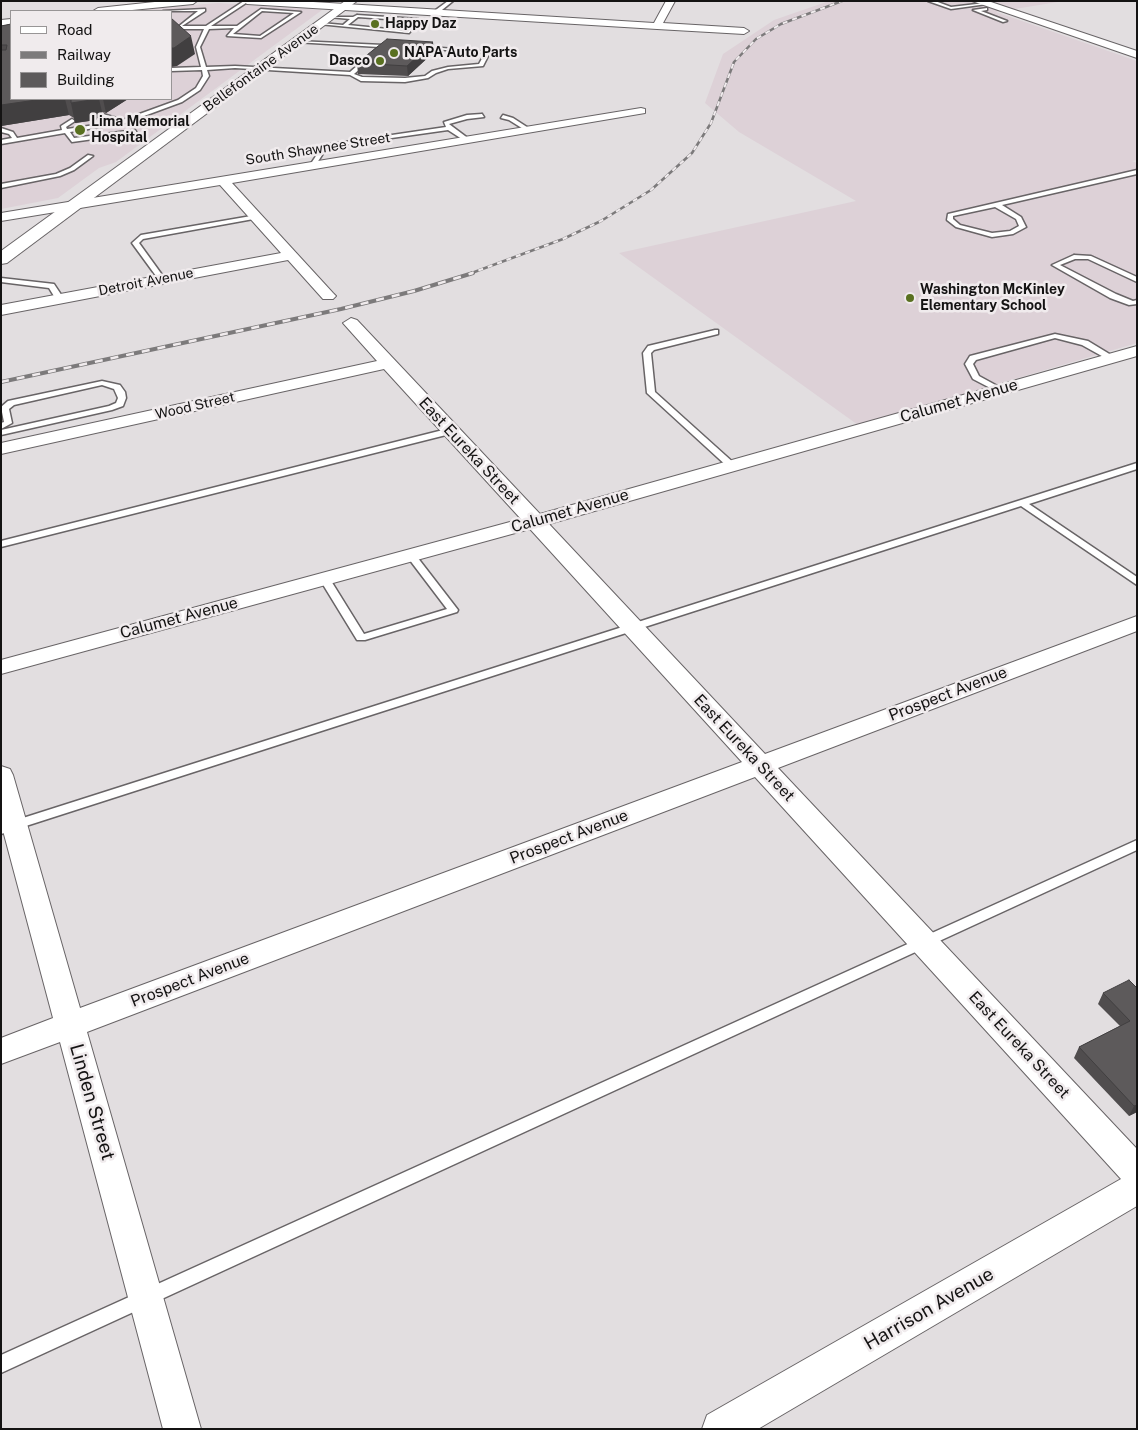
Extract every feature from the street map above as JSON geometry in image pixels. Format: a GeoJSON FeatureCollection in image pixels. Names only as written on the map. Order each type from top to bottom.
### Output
{"type":"FeatureCollection","features":[{"type":"Feature","properties":{"kind":"main road","name":"Bellefontaine Avenue"},"geometry":{"type":"LineString","coordinates":[[1,260],[348,4]]}},
{"type":"Feature","properties":{"kind":"main road"},"geometry":{"type":"LineString","coordinates":[[985,4],[1137,55]]}},
{"type":"Feature","properties":{"kind":"street"},"geometry":{"type":"LineString","coordinates":[[119,10],[140,9],[193,1]]}},
{"type":"Feature","properties":{"kind":"street"},"geometry":{"type":"LineString","coordinates":[[247,1],[348,4],[422,16],[435,13],[744,31]]}},
{"type":"Feature","properties":{"kind":"street"},"geometry":{"type":"LineString","coordinates":[[657,26],[671,1]]}},
{"type":"Feature","properties":{"kind":"street","name":"South Shawnee Street"},"geometry":{"type":"LineString","coordinates":[[1,217],[640,111]]}},
{"type":"Feature","properties":{"kind":"street"},"geometry":{"type":"LineString","coordinates":[[223,180],[258,216],[328,296]]}},
{"type":"Feature","properties":{"kind":"street","name":"Detroit Avenue"},"geometry":{"type":"LineString","coordinates":[[1,310],[291,255]]}},
{"type":"Feature","properties":{"kind":"street","name":"East Eureka Street"},"geometry":{"type":"LineString","coordinates":[[351,323],[1137,1173]]}},
{"type":"Feature","properties":{"kind":"street","name":"Calumet Avenue"},"geometry":{"type":"LineString","coordinates":[[1,666],[534,522],[1137,351]]}},
{"type":"Feature","properties":{"kind":"street","name":"Wood Street"},"geometry":{"type":"LineString","coordinates":[[1,449],[388,363]]}},
{"type":"Feature","properties":{"kind":"street","name":"Prospect Avenue"},"geometry":{"type":"LineString","coordinates":[[1,1051],[1137,623]]}},
{"type":"Feature","properties":{"kind":"street","name":"Linden Street"},"geometry":{"type":"LineString","coordinates":[[1,775],[8,828],[70,1025],[182,1429]]}},
{"type":"Feature","properties":{"kind":"street","name":"Harrison Avenue"},"geometry":{"type":"LineString","coordinates":[[721,1429],[1137,1188]]}},
{"type":"Feature","properties":{"kind":"lane"},"geometry":{"type":"LineString","coordinates":[[1,142],[123,122],[162,110],[187,97],[198,89],[204,80],[206,72],[198,47],[208,26],[247,1]]}},
{"type":"Feature","properties":{"kind":"lane"},"geometry":{"type":"LineString","coordinates":[[435,13],[451,1]]}},
{"type":"Feature","properties":{"kind":"lane"},"geometry":{"type":"LineString","coordinates":[[930,1],[951,8],[985,4]]}},
{"type":"Feature","properties":{"kind":"lane"},"geometry":{"type":"LineString","coordinates":[[985,4],[975,10],[1005,21]]}},
{"type":"Feature","properties":{"kind":"lane"},"geometry":{"type":"LineString","coordinates":[[172,11],[203,10],[179,27]]}},
{"type":"Feature","properties":{"kind":"lane"},"geometry":{"type":"LineString","coordinates":[[172,28],[238,27],[261,10],[299,12],[261,37],[229,35],[238,27]]}},
{"type":"Feature","properties":{"kind":"lane"},"geometry":{"type":"LineString","coordinates":[[326,21],[357,16],[422,16]]}},
{"type":"Feature","properties":{"kind":"lane"},"geometry":{"type":"LineString","coordinates":[[326,21],[344,26],[345,28],[409,32],[422,16]]}},
{"type":"Feature","properties":{"kind":"lane"},"geometry":{"type":"LineString","coordinates":[[344,26],[354,18]]}},
{"type":"Feature","properties":{"kind":"lane"},"geometry":{"type":"LineString","coordinates":[[297,42],[390,46]]}},
{"type":"Feature","properties":{"kind":"lane"},"geometry":{"type":"LineString","coordinates":[[351,74],[383,46]]}},
{"type":"Feature","properties":{"kind":"lane"},"geometry":{"type":"LineString","coordinates":[[172,70],[261,68],[351,74],[361,79],[405,80],[426,77],[434,72],[448,68],[482,65],[488,52],[410,46]]}},
{"type":"Feature","properties":{"kind":"lane"},"geometry":{"type":"LineString","coordinates":[[103,116],[123,122]]}},
{"type":"Feature","properties":{"kind":"lane"},"geometry":{"type":"LineString","coordinates":[[466,140],[446,123],[467,117],[482,116]]}},
{"type":"Feature","properties":{"kind":"lane"},"geometry":{"type":"LineString","coordinates":[[503,117],[511,119],[527,130]]}},
{"type":"Feature","properties":{"kind":"lane"},"geometry":{"type":"LineString","coordinates":[[72,120],[64,125],[65,133],[70,140],[78,141],[134,132]]}},
{"type":"Feature","properties":{"kind":"lane"},"geometry":{"type":"LineString","coordinates":[[313,165],[322,151],[333,145],[450,128]]}},
{"type":"Feature","properties":{"kind":"lane"},"geometry":{"type":"LineString","coordinates":[[1,130],[11,133],[16,140]]}},
{"type":"Feature","properties":{"kind":"lane"},"geometry":{"type":"LineString","coordinates":[[1,186],[58,176],[90,156]]}},
{"type":"Feature","properties":{"kind":"lane"},"geometry":{"type":"LineString","coordinates":[[997,205],[1018,218],[1023,227],[1011,233],[992,235],[958,226],[950,220],[950,216],[1137,172]]}},
{"type":"Feature","properties":{"kind":"lane"},"geometry":{"type":"LineString","coordinates":[[161,280],[135,243],[141,237],[258,216]]}},
{"type":"Feature","properties":{"kind":"lane"},"geometry":{"type":"LineString","coordinates":[[1137,280],[1089,257],[1074,257],[1055,265],[1113,296],[1132,303],[1137,302]]}},
{"type":"Feature","properties":{"kind":"lane"},"geometry":{"type":"LineString","coordinates":[[1,280],[50,286],[60,299]]}},
{"type":"Feature","properties":{"kind":"lane"},"geometry":{"type":"LineString","coordinates":[[715,332],[651,348],[647,353],[651,393],[732,466]]}},
{"type":"Feature","properties":{"kind":"lane"},"geometry":{"type":"LineString","coordinates":[[998,390],[976,377],[969,364],[973,358],[1055,336],[1085,343],[1112,358]]}},
{"type":"Feature","properties":{"kind":"lane"},"geometry":{"type":"LineString","coordinates":[[1,427],[8,423],[5,408],[11,403],[102,384],[117,387],[122,398],[120,404],[112,408],[1,432]]}},
{"type":"Feature","properties":{"kind":"lane"},"geometry":{"type":"LineString","coordinates":[[1,544],[450,431]]}},
{"type":"Feature","properties":{"kind":"lane"},"geometry":{"type":"LineString","coordinates":[[8,828],[1137,466]]}},
{"type":"Feature","properties":{"kind":"lane"},"geometry":{"type":"LineString","coordinates":[[1022,503],[1137,582]]}},
{"type":"Feature","properties":{"kind":"lane"},"geometry":{"type":"LineString","coordinates":[[324,578],[361,638],[453,610],[411,555]]}},
{"type":"Feature","properties":{"kind":"lane"},"geometry":{"type":"LineString","coordinates":[[1,1364],[1137,845]]}},
{"type":"Feature","properties":{"kind":"shaded area"},"geometry":{"type":"Polygon","coordinates":[[[829,1],[1064,1],[996,12],[1137,61],[1137,160],[1132,161],[1137,163],[1137,343],[858,425],[619,253],[856,201],[739,132],[705,103],[723,54],[774,20],[829,1]]]}},
{"type":"Feature","properties":{"kind":"shaded area","name":"Lima Memorial Hospital"},"geometry":{"type":"Polygon","coordinates":[[[218,3],[322,10],[116,162],[99,168],[58,198],[1,209],[1,25],[10,24],[10,100],[172,100],[172,10],[132,10],[218,3]]]}},
{"type":"Feature","properties":{"kind":"building"},"geometry":{"type":"Polygon","coordinates":[[[172,19],[191,36],[172,48],[172,19]]]}},
{"type":"Feature","properties":{"kind":"building"},"geometry":{"type":"Polygon","coordinates":[[[10,24],[10,100],[36,100],[1,105],[1,50],[6,50],[7,45],[1,45],[1,26],[10,24]]]}},
{"type":"Feature","properties":{"kind":"building"},"geometry":{"type":"Polygon","coordinates":[[[387,39],[433,42],[407,66],[357,63],[387,39]]]}},
{"type":"Feature","properties":{"kind":"building"},"geometry":{"type":"Polygon","coordinates":[[[71,100],[91,100],[71,103],[71,100]]]}},
{"type":"Feature","properties":{"kind":"building"},"geometry":{"type":"Polygon","coordinates":[[[1129,980],[1137,988],[1137,1105],[1134,1106],[1079,1047],[1130,1021],[1103,993],[1129,980]]]}},
{"type":"Feature","properties":{"kind":"railway"},"geometry":{"type":"LineString","coordinates":[[469,274],[563,239],[601,221],[651,190],[692,153],[711,123],[734,62],[756,39],[781,24],[842,1]]}},
{"type":"Feature","properties":{"kind":"railway"},"geometry":{"type":"LineString","coordinates":[[1,382],[341,309],[414,291],[473,273]]}},
{"type":"Feature","properties":{"kind":"place","name":"Happy Daz"},"geometry":{"type":"Point","coordinates":[375,24]}},
{"type":"Feature","properties":{"kind":"place","name":"NAPA Auto Parts"},"geometry":{"type":"Point","coordinates":[394,53]}},
{"type":"Feature","properties":{"kind":"place","name":"Dasco"},"geometry":{"type":"Point","coordinates":[380,61]}},
{"type":"Feature","properties":{"kind":"place","name":"Lima Memorial Hospital"},"geometry":{"type":"Point","coordinates":[80,130]}},
{"type":"Feature","properties":{"kind":"place","name":"Washington McKinley Elementary School"},"geometry":{"type":"Point","coordinates":[910,298]}}]}
